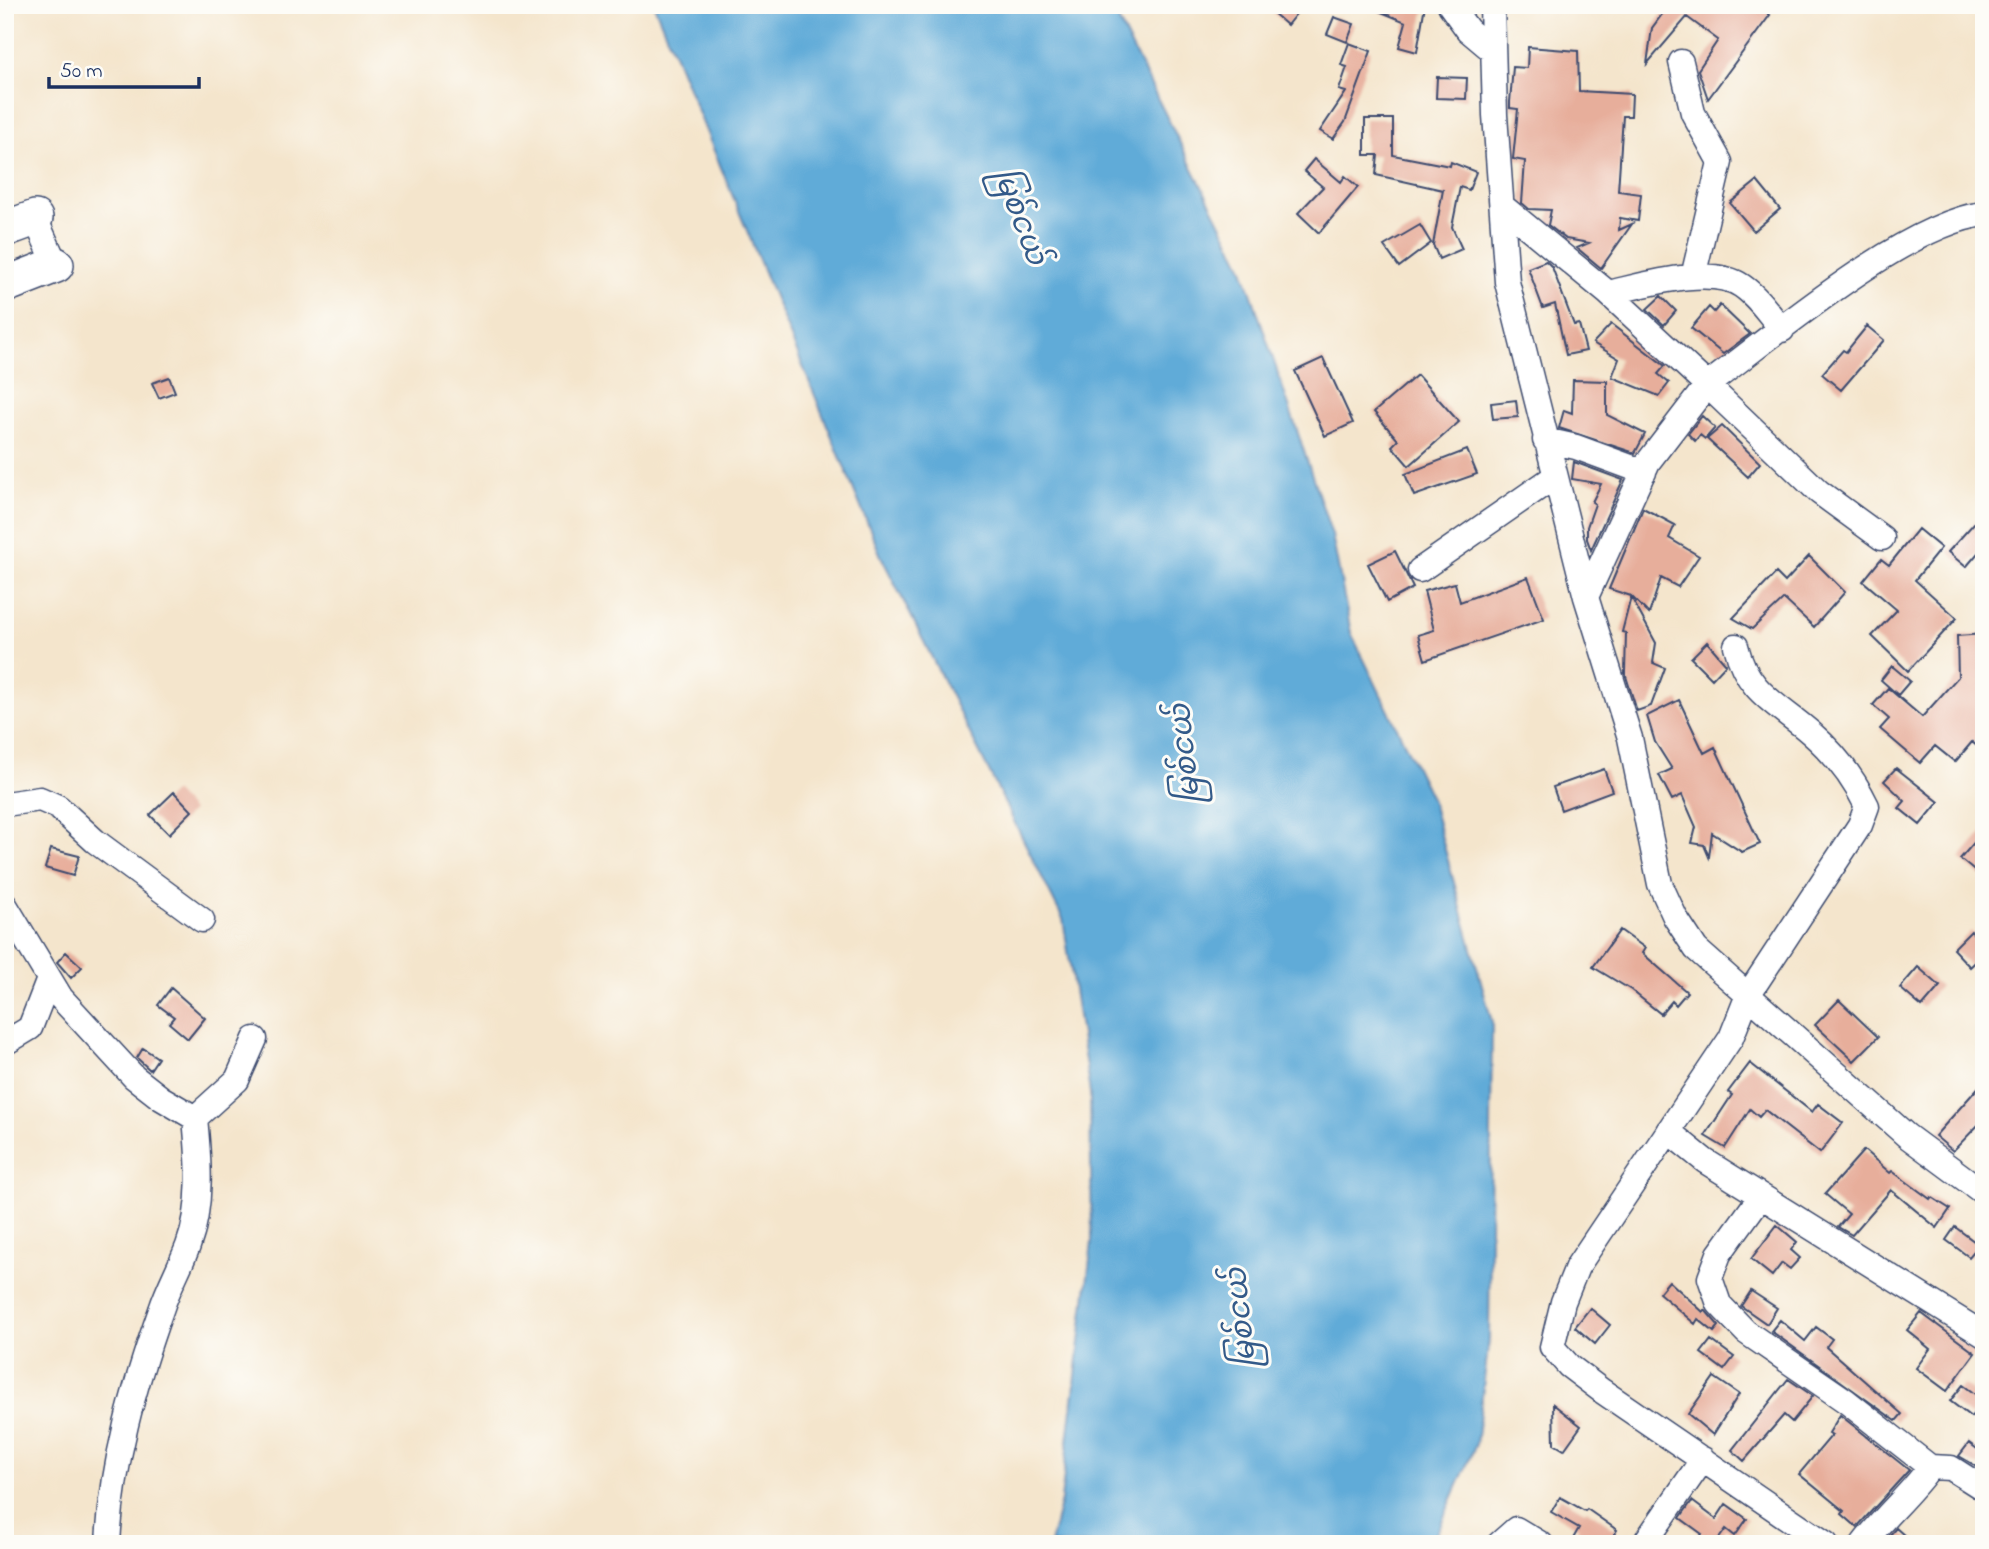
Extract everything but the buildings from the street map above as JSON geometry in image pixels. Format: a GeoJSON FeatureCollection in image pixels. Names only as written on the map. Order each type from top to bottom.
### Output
{"type":"FeatureCollection","features":[{"type":"Feature","properties":{"kind":"highway"},"geometry":{"type":"LineString","coordinates":[[5,285],[55,265]]}},
{"type":"Feature","properties":{"kind":"street"},"geometry":{"type":"LineString","coordinates":[[1450,5],[1468,30],[1493,51]]}},
{"type":"Feature","properties":{"kind":"street"},"geometry":{"type":"LineString","coordinates":[[1492,5],[1507,282],[1586,597],[1630,738],[1660,884],[1675,917],[1696,949],[1907,1136],[1984,1193]]}},
{"type":"Feature","properties":{"kind":"street"},"geometry":{"type":"LineString","coordinates":[[1681,62],[1693,113],[1720,162],[1693,277]]}},
{"type":"Feature","properties":{"kind":"street"},"geometry":{"type":"LineString","coordinates":[[1502,206],[1608,293],[1819,492],[1882,538]]}},
{"type":"Feature","properties":{"kind":"street"},"geometry":{"type":"LineString","coordinates":[[1586,597],[1648,462],[1707,384],[1888,255],[1935,228],[1984,214]]}},
{"type":"Feature","properties":{"kind":"street"},"geometry":{"type":"LineString","coordinates":[[20,223],[55,265]]}},
{"type":"Feature","properties":{"kind":"street"},"geometry":{"type":"LineString","coordinates":[[1608,293],[1693,277],[1739,284],[1782,330]]}},
{"type":"Feature","properties":{"kind":"street"},"geometry":{"type":"LineString","coordinates":[[1545,440],[1576,446],[1644,472]]}},
{"type":"Feature","properties":{"kind":"street"},"geometry":{"type":"LineString","coordinates":[[1420,570],[1554,477]]}},
{"type":"Feature","properties":{"kind":"street"},"geometry":{"type":"LineString","coordinates":[[1736,646],[1741,668],[1759,694],[1813,735],[1856,783],[1867,806],[1860,825],[1748,995],[1731,1038],[1577,1267],[1563,1302],[1552,1347],[1569,1366],[1826,1544]]}},
{"type":"Feature","properties":{"kind":"street"},"geometry":{"type":"LineString","coordinates":[[5,804],[40,799],[58,807],[94,841],[202,920]]}},
{"type":"Feature","properties":{"kind":"street"},"geometry":{"type":"LineString","coordinates":[[5,905],[61,998],[134,1077],[161,1098],[195,1118]]}},
{"type":"Feature","properties":{"kind":"street"},"geometry":{"type":"LineString","coordinates":[[5,1043],[30,1028],[49,979]]}},
{"type":"Feature","properties":{"kind":"street"},"geometry":{"type":"LineString","coordinates":[[195,1118],[237,1080],[255,1040]]}},
{"type":"Feature","properties":{"kind":"street"},"geometry":{"type":"LineString","coordinates":[[108,1544],[114,1470],[161,1308],[193,1229],[199,1157],[195,1118]]}},
{"type":"Feature","properties":{"kind":"street"},"geometry":{"type":"LineString","coordinates":[[1668,1131],[1705,1161],[1984,1335]]}},
{"type":"Feature","properties":{"kind":"street"},"geometry":{"type":"LineString","coordinates":[[1760,1196],[1719,1254],[1710,1278],[1719,1304],[1746,1332],[1846,1401],[1930,1467],[1951,1468],[1984,1489]]}},
{"type":"Feature","properties":{"kind":"street"},"geometry":{"type":"LineString","coordinates":[[1644,1544],[1703,1460]]}},
{"type":"Feature","properties":{"kind":"street"},"geometry":{"type":"LineString","coordinates":[[1863,1544],[1893,1506],[1910,1494],[1930,1467]]}},
{"type":"Feature","properties":{"kind":"street"},"geometry":{"type":"LineString","coordinates":[[1499,1544],[1516,1529],[1541,1544]]}},
{"type":"Feature","properties":{"kind":"water","name":"မြစ်ငယ်"},"geometry":{"type":"Polygon","coordinates":[[[654,5],[1113,5],[1120,24],[1242,266],[1332,535],[1351,633],[1431,798],[1492,1022],[1489,1340],[1476,1444],[1432,1544],[1050,1544],[1061,1500],[1092,1242],[1090,1093],[1063,919],[881,556],[654,5]]]}},
{"type":"Feature","properties":{"kind":"waterway"},"geometry":{"type":"LineString","coordinates":[[1968,5],[1984,18]]}}]}
